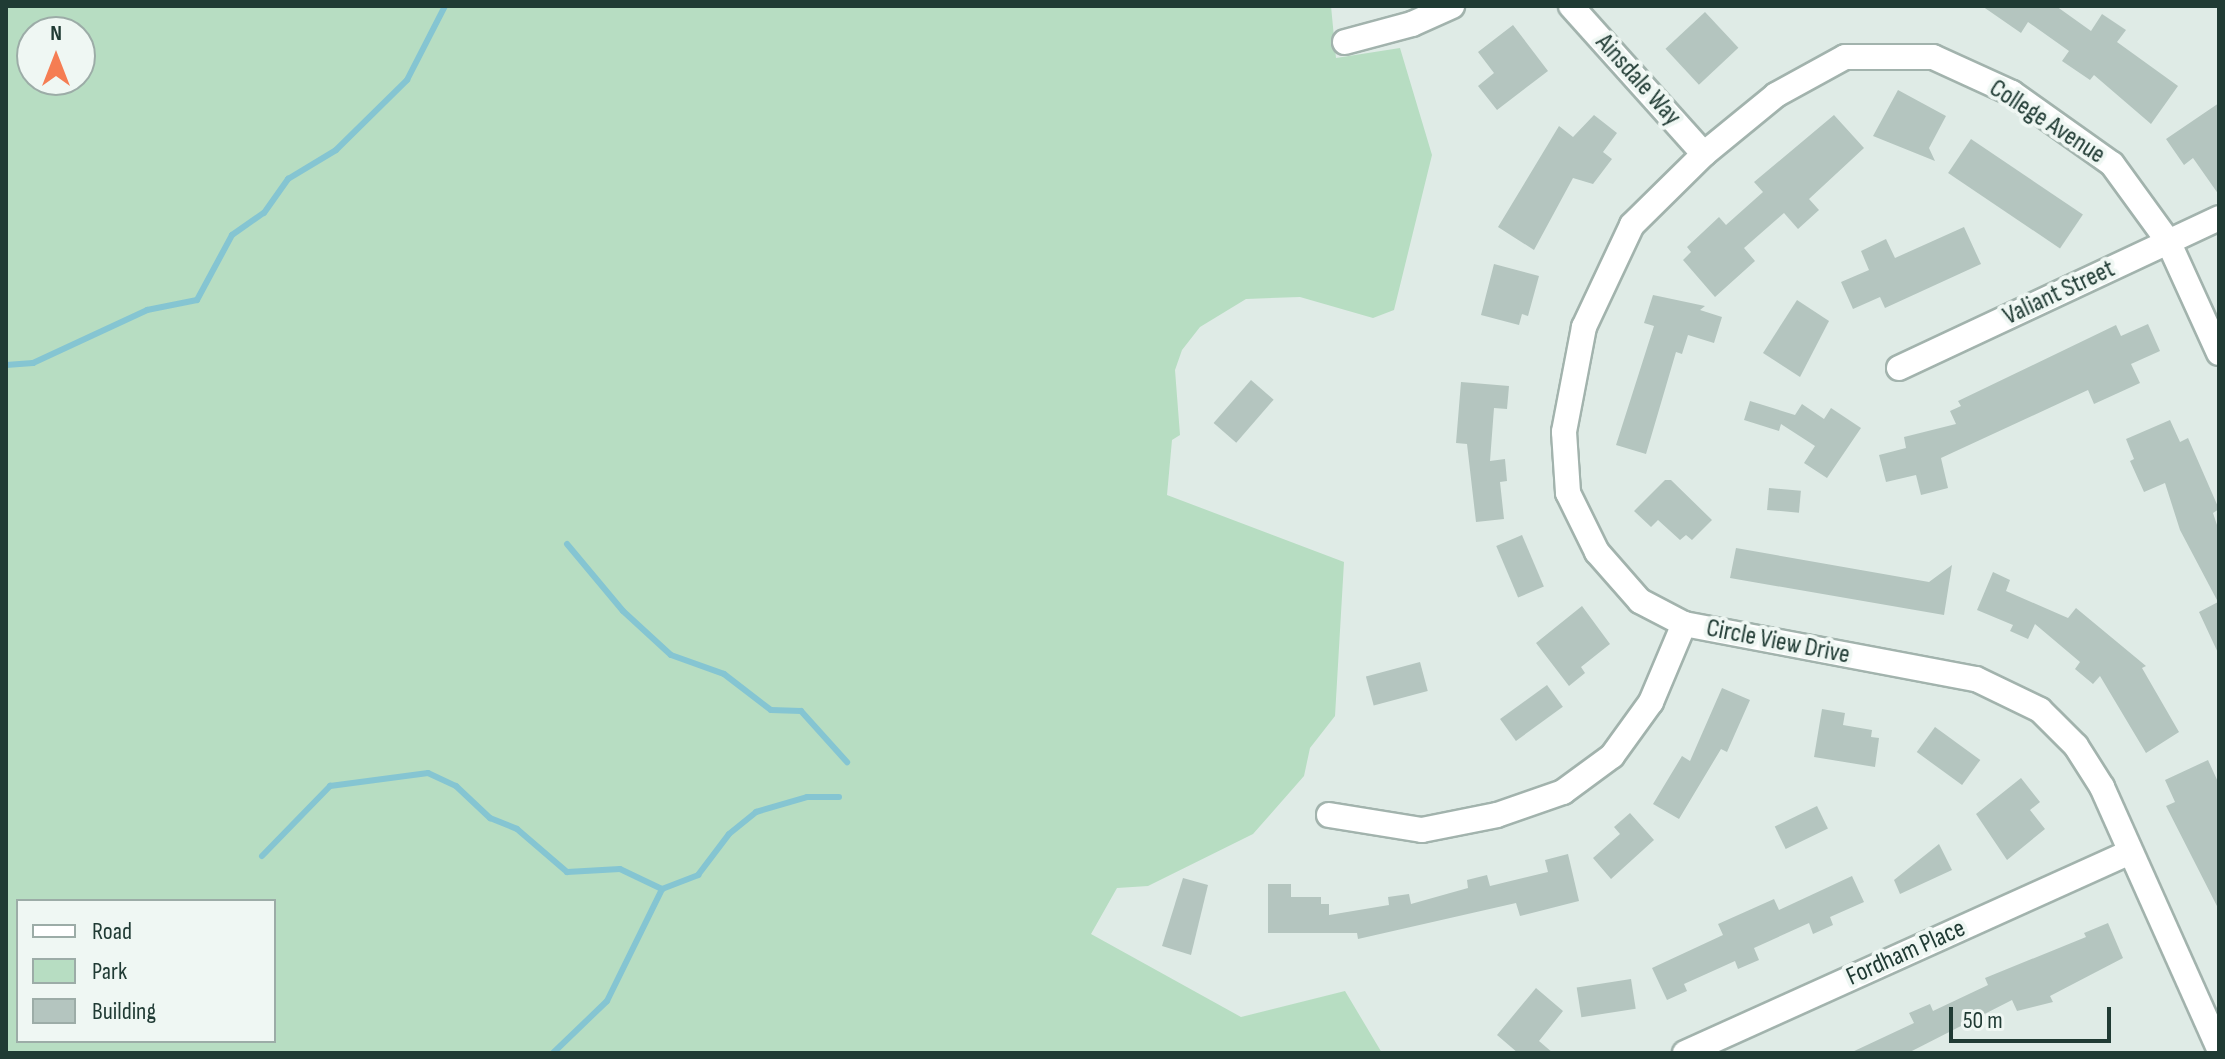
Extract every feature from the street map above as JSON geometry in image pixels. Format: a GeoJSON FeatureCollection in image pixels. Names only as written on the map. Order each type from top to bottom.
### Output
{"type":"FeatureCollection","features":[{"type":"Feature","properties":{"kind":"street"},"geometry":{"type":"LineString","coordinates":[[1345,42],[1412,24],[1452,6]]}},
{"type":"Feature","properties":{"kind":"street","name":"Ainsdale Way"},"geometry":{"type":"LineString","coordinates":[[1571,6],[1704,154]]}},
{"type":"Feature","properties":{"kind":"street","name":"College Avenue"},"geometry":{"type":"LineString","coordinates":[[1704,154],[1776,95],[1845,57],[1933,57],[2012,93],[2112,164],[2168,241],[2219,353]]}},
{"type":"Feature","properties":{"kind":"street","name":"Circle View Drive"},"geometry":{"type":"LineString","coordinates":[[1704,154],[1632,225],[1599,289],[1572,377],[1564,432],[1568,493],[1597,552],[1640,601],[1684,624],[1976,679],[2040,710],[2076,746],[2102,787],[2128,853],[2219,1048]]}},
{"type":"Feature","properties":{"kind":"street","name":"Valiant Street"},"geometry":{"type":"LineString","coordinates":[[1899,368],[2219,218]]}},
{"type":"Feature","properties":{"kind":"street"},"geometry":{"type":"LineString","coordinates":[[1329,815],[1422,830],[1497,815],[1563,792],[1612,756],[1651,702],[1684,624]]}},
{"type":"Feature","properties":{"kind":"street","name":"Fordham Place"},"geometry":{"type":"LineString","coordinates":[[1685,1053],[2128,853]]}},
{"type":"Feature","properties":{"kind":"green space"},"geometry":{"type":"Polygon","coordinates":[[[6,6],[1331,6],[1336,58],[1400,48],[1432,155],[1394,310],[1373,318],[1300,297],[1246,299],[1200,327],[1182,350],[1175,370],[1180,435],[1172,440],[1167,495],[1344,562],[1335,716],[1310,748],[1304,776],[1253,834],[1148,886],[1117,888],[1091,934],[1241,1017],[1345,991],[1382,1053],[6,1053],[6,6]]]}},
{"type":"Feature","properties":{"kind":"building"},"geometry":{"type":"Polygon","coordinates":[[[1982,6],[2056,6],[2091,31],[2102,14],[2126,30],[2117,42],[2178,86],[2151,124],[2094,75],[2090,80],[2062,61],[2069,51],[2028,22],[2021,33],[1982,6]]]}},
{"type":"Feature","properties":{"kind":"building"},"geometry":{"type":"Polygon","coordinates":[[[1705,12],[1738,48],[1699,85],[1666,49],[1705,12]]]}},
{"type":"Feature","properties":{"kind":"building"},"geometry":{"type":"Polygon","coordinates":[[[1513,25],[1548,71],[1497,110],[1478,86],[1494,73],[1478,52],[1513,25]]]}},
{"type":"Feature","properties":{"kind":"building"},"geometry":{"type":"Polygon","coordinates":[[[1898,90],[1946,116],[1929,148],[1935,161],[1873,136],[1898,90]]]}},
{"type":"Feature","properties":{"kind":"building"},"geometry":{"type":"Polygon","coordinates":[[[2219,103],[2219,195],[2193,158],[2184,165],[2166,139],[2219,103]]]}},
{"type":"Feature","properties":{"kind":"building"},"geometry":{"type":"Polygon","coordinates":[[[1594,115],[1617,133],[1603,152],[1612,159],[1593,184],[1573,178],[1534,250],[1498,227],[1559,126],[1573,137],[1594,115]]]}},
{"type":"Feature","properties":{"kind":"building"},"geometry":{"type":"Polygon","coordinates":[[[1834,115],[1864,148],[1809,199],[1819,210],[1798,229],[1784,213],[1744,248],[1755,261],[1715,297],[1683,260],[1691,252],[1687,247],[1719,217],[1726,225],[1763,192],[1754,182],[1834,115]]]}},
{"type":"Feature","properties":{"kind":"building"},"geometry":{"type":"Polygon","coordinates":[[[1971,139],[2083,214],[2060,248],[1948,173],[1971,139]]]}},
{"type":"Feature","properties":{"kind":"building"},"geometry":{"type":"Polygon","coordinates":[[[1964,227],[1981,264],[1885,308],[1880,297],[1853,309],[1841,282],[1869,270],[1861,251],[1886,239],[1895,258],[1964,227]]]}},
{"type":"Feature","properties":{"kind":"building"},"geometry":{"type":"Polygon","coordinates":[[[1494,264],[1539,276],[1528,316],[1522,314],[1519,325],[1481,315],[1494,264]]]}},
{"type":"Feature","properties":{"kind":"building"},"geometry":{"type":"Polygon","coordinates":[[[1653,295],[1705,306],[1700,310],[1722,317],[1714,343],[1688,335],[1682,354],[1676,352],[1646,454],[1616,445],[1654,326],[1644,323],[1653,295]]]}},
{"type":"Feature","properties":{"kind":"building"},"geometry":{"type":"Polygon","coordinates":[[[1797,300],[1829,321],[1800,377],[1763,353],[1797,300]]]}},
{"type":"Feature","properties":{"kind":"building"},"geometry":{"type":"Polygon","coordinates":[[[2148,324],[2160,351],[2131,364],[2140,383],[2094,404],[2088,390],[1941,458],[1948,488],[1921,495],[1916,475],[1886,482],[1879,455],[1906,448],[1904,437],[1956,424],[1950,411],[1961,406],[1958,401],[2116,325],[2121,336],[2148,324]]]}},
{"type":"Feature","properties":{"kind":"building"},"geometry":{"type":"Polygon","coordinates":[[[1251,380],[1274,400],[1236,443],[1214,423],[1251,380]]]}},
{"type":"Feature","properties":{"kind":"building"},"geometry":{"type":"Polygon","coordinates":[[[1461,382],[1509,386],[1507,409],[1494,408],[1490,461],[1505,459],[1507,481],[1500,482],[1504,519],[1476,522],[1467,444],[1456,443],[1461,382]]]}},
{"type":"Feature","properties":{"kind":"building"},"geometry":{"type":"Polygon","coordinates":[[[1750,401],[1795,415],[1802,404],[1824,419],[1831,408],[1861,428],[1827,478],[1804,463],[1815,446],[1781,424],[1779,431],[1744,420],[1750,401]]]}},
{"type":"Feature","properties":{"kind":"building"},"geometry":{"type":"Polygon","coordinates":[[[2170,420],[2180,442],[2188,438],[2219,509],[2213,513],[2219,531],[2219,655],[2199,612],[2218,602],[2180,530],[2165,483],[2144,492],[2130,461],[2134,459],[2126,439],[2170,420]]]}},
{"type":"Feature","properties":{"kind":"building"},"geometry":{"type":"Polygon","coordinates":[[[1665,480],[1671,480],[1712,520],[1692,540],[1686,535],[1680,540],[1658,520],[1651,527],[1634,511],[1665,480]]]}},
{"type":"Feature","properties":{"kind":"building"},"geometry":{"type":"Polygon","coordinates":[[[1769,488],[1801,491],[1799,513],[1767,510],[1769,488]]]}},
{"type":"Feature","properties":{"kind":"building"},"geometry":{"type":"Polygon","coordinates":[[[1522,535],[1544,587],[1518,597],[1496,546],[1522,535]]]}},
{"type":"Feature","properties":{"kind":"building"},"geometry":{"type":"Polygon","coordinates":[[[1736,548],[1929,582],[1952,565],[1944,615],[1730,578],[1736,548]]]}},
{"type":"Feature","properties":{"kind":"building"},"geometry":{"type":"Polygon","coordinates":[[[1993,572],[2010,580],[2006,591],[2068,618],[2076,608],[2146,666],[2142,668],[2179,732],[2146,753],[2100,676],[2093,684],[2075,669],[2080,662],[2035,624],[2028,639],[2010,631],[2013,625],[1977,610],[1993,572]]]}},
{"type":"Feature","properties":{"kind":"building"},"geometry":{"type":"Polygon","coordinates":[[[1582,606],[1610,644],[1581,667],[1585,673],[1569,686],[1536,643],[1582,606]]]}},
{"type":"Feature","properties":{"kind":"building"},"geometry":{"type":"Polygon","coordinates":[[[1420,662],[1428,691],[1374,705],[1366,676],[1420,662]]]}},
{"type":"Feature","properties":{"kind":"building"},"geometry":{"type":"Polygon","coordinates":[[[1547,685],[1563,707],[1516,741],[1500,719],[1547,685]]]}},
{"type":"Feature","properties":{"kind":"building"},"geometry":{"type":"Polygon","coordinates":[[[1722,688],[1750,700],[1727,752],[1721,749],[1679,819],[1653,804],[1682,756],[1690,761],[1722,688]]]}},
{"type":"Feature","properties":{"kind":"building"},"geometry":{"type":"Polygon","coordinates":[[[1822,709],[1845,713],[1843,725],[1872,730],[1871,737],[1879,738],[1875,767],[1814,757],[1822,709]]]}},
{"type":"Feature","properties":{"kind":"building"},"geometry":{"type":"Polygon","coordinates":[[[1935,727],[1980,760],[1962,785],[1917,752],[1935,727]]]}},
{"type":"Feature","properties":{"kind":"building"},"geometry":{"type":"Polygon","coordinates":[[[2208,760],[2219,784],[2219,910],[2166,806],[2175,802],[2165,780],[2208,760]]]}},
{"type":"Feature","properties":{"kind":"building"},"geometry":{"type":"Polygon","coordinates":[[[2021,778],[2040,802],[2030,810],[2045,829],[2007,860],[1976,814],[2021,778]]]}},
{"type":"Feature","properties":{"kind":"building"},"geometry":{"type":"Polygon","coordinates":[[[1817,806],[1828,828],[1786,849],[1775,827],[1817,806]]]}},
{"type":"Feature","properties":{"kind":"building"},"geometry":{"type":"Polygon","coordinates":[[[1630,813],[1654,840],[1611,879],[1593,858],[1620,834],[1614,827],[1630,813]]]}},
{"type":"Feature","properties":{"kind":"building"},"geometry":{"type":"Polygon","coordinates":[[[1939,844],[1952,870],[1900,894],[1894,880],[1939,844]]]}},
{"type":"Feature","properties":{"kind":"building"},"geometry":{"type":"Polygon","coordinates":[[[1568,854],[1579,901],[1520,916],[1516,903],[1358,939],[1357,933],[1268,933],[1268,884],[1291,884],[1291,897],[1321,897],[1321,904],[1329,904],[1329,915],[1389,905],[1388,897],[1409,894],[1411,904],[1468,888],[1467,880],[1487,875],[1490,886],[1548,872],[1545,860],[1568,854]]]}},
{"type":"Feature","properties":{"kind":"building"},"geometry":{"type":"Polygon","coordinates":[[[1852,876],[1864,902],[1830,917],[1833,925],[1813,934],[1809,923],[1754,948],[1759,960],[1738,969],[1735,961],[1684,984],[1687,991],[1667,1000],[1652,968],[1723,935],[1718,924],[1774,899],[1779,910],[1852,876]]]}},
{"type":"Feature","properties":{"kind":"building"},"geometry":{"type":"Polygon","coordinates":[[[1183,878],[1208,885],[1191,955],[1162,946],[1183,878]]]}},
{"type":"Feature","properties":{"kind":"building"},"geometry":{"type":"Polygon","coordinates":[[[2108,923],[2123,958],[2050,996],[2053,1002],[2017,1011],[2012,1000],[1908,1053],[1850,1053],[1914,1023],[1909,1013],[1930,1004],[1933,1011],[1988,985],[1985,978],[2086,937],[2084,933],[2108,923]]]}},
{"type":"Feature","properties":{"kind":"building"},"geometry":{"type":"Polygon","coordinates":[[[1631,979],[1636,1009],[1581,1017],[1577,988],[1631,979]]]}},
{"type":"Feature","properties":{"kind":"building"},"geometry":{"type":"Polygon","coordinates":[[[1536,988],[1563,1011],[1539,1041],[1553,1053],[1518,1053],[1497,1035],[1536,988]]]}},
{"type":"Feature","properties":{"kind":"waterway"},"geometry":{"type":"LineString","coordinates":[[6,365],[33,363],[147,310],[197,300],[232,235],[264,213],[288,179],[336,150],[407,80],[445,6]]}},
{"type":"Feature","properties":{"kind":"waterway"},"geometry":{"type":"LineString","coordinates":[[567,544],[623,611],[671,655],[724,674],[771,710],[801,711],[847,762]]}},
{"type":"Feature","properties":{"kind":"waterway"},"geometry":{"type":"LineString","coordinates":[[262,856],[330,786],[428,773],[456,786],[490,818],[517,829],[567,872],[620,869],[662,889]]}},
{"type":"Feature","properties":{"kind":"waterway"},"geometry":{"type":"LineString","coordinates":[[553,1053],[607,1001],[662,889],[698,875],[729,834],[756,812],[807,797],[839,797]]}}]}
